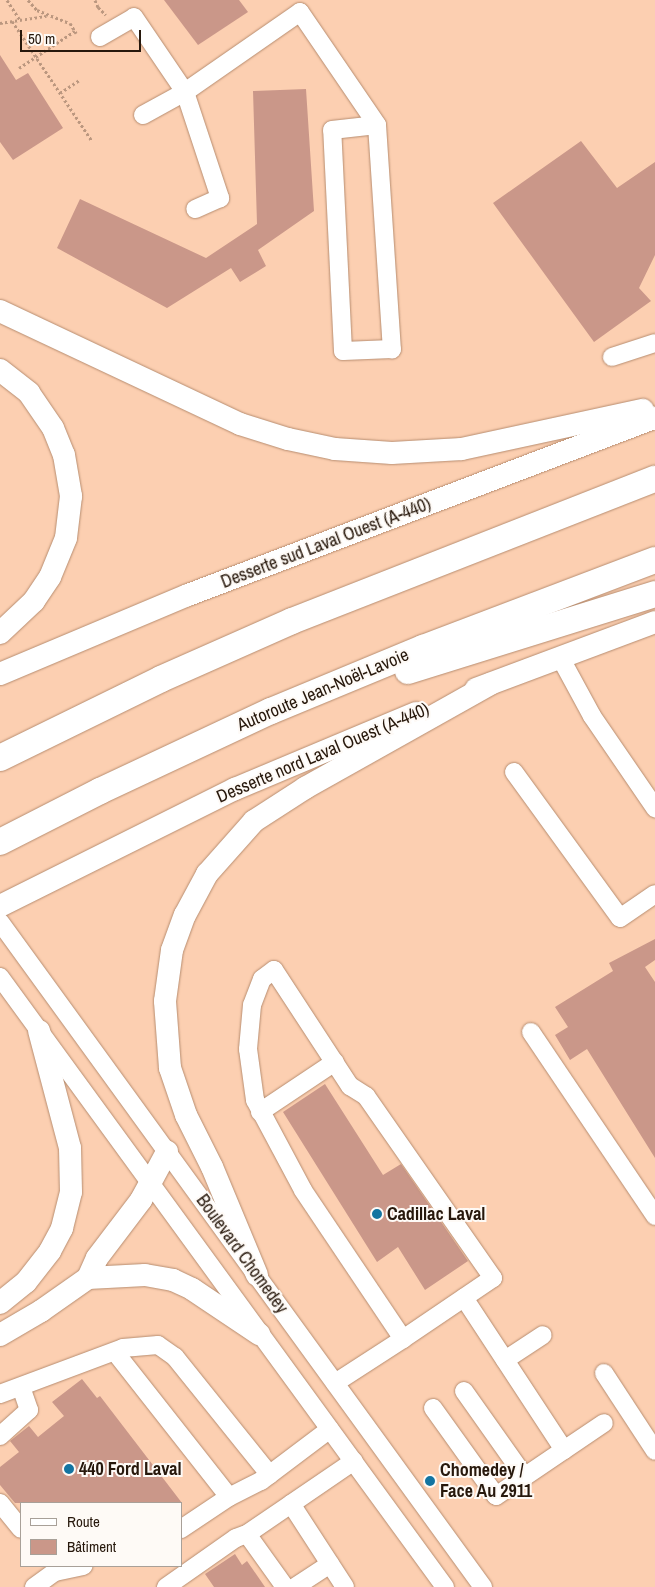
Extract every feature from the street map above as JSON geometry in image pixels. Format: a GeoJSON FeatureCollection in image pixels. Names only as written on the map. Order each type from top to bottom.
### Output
{"type":"FeatureCollection","features":[{"type":"Feature","properties":{"kind":"highway"},"geometry":{"type":"LineString","coordinates":[[0,758],[161,679],[292,621],[655,479]]}},
{"type":"Feature","properties":{"kind":"highway","name":"Autoroute Jean-Noël-Lavoie"},"geometry":{"type":"LineString","coordinates":[[0,842],[248,721],[430,645],[655,560]]}},
{"type":"Feature","properties":{"kind":"highway"},"geometry":{"type":"LineString","coordinates":[[248,721],[655,594]]}},
{"type":"Feature","properties":{"kind":"main road"},"geometry":{"type":"LineString","coordinates":[[0,311],[240,424],[288,439],[342,450],[407,454],[462,449],[655,408]]}},
{"type":"Feature","properties":{"kind":"main road"},"geometry":{"type":"LineString","coordinates":[[0,370],[29,394],[53,428],[64,455],[71,496],[66,538],[50,577],[34,601],[0,633]]}},
{"type":"Feature","properties":{"kind":"main road","name":"Desserte sud Laval Ouest (A-440)"},"geometry":{"type":"LineString","coordinates":[[0,674],[172,601],[655,418]]}},
{"type":"Feature","properties":{"kind":"main road","name":"Desserte nord Laval Ouest (A-440)"},"geometry":{"type":"LineString","coordinates":[[0,911],[9,901],[243,786],[490,684],[655,622]]}},
{"type":"Feature","properties":{"kind":"main road"},"geometry":{"type":"LineString","coordinates":[[257,1275],[212,1167],[186,1115],[170,1068],[165,1001],[172,950],[185,915],[207,874],[254,822],[304,788],[490,684]]}},
{"type":"Feature","properties":{"kind":"main road"},"geometry":{"type":"LineString","coordinates":[[0,1303],[26,1282],[50,1251],[62,1228],[71,1192],[70,1148],[40,1031]]}},
{"type":"Feature","properties":{"kind":"main road"},"geometry":{"type":"LineString","coordinates":[[0,1335],[41,1311],[88,1278],[98,1258],[151,1183],[167,1152]]}},
{"type":"Feature","properties":{"kind":"main road"},"geometry":{"type":"LineString","coordinates":[[88,1278],[146,1275],[173,1280],[192,1289],[259,1334]]}},
{"type":"Feature","properties":{"kind":"street"},"geometry":{"type":"LineString","coordinates":[[143,115],[185,92],[300,12],[377,125],[392,349],[343,352],[332,130],[377,125]]}},
{"type":"Feature","properties":{"kind":"street"},"geometry":{"type":"LineString","coordinates":[[100,37],[134,17],[185,92],[220,198],[195,208]]}},
{"type":"Feature","properties":{"kind":"street"},"geometry":{"type":"LineString","coordinates":[[612,357],[655,344]]}},
{"type":"Feature","properties":{"kind":"street"},"geometry":{"type":"LineString","coordinates":[[560,657],[592,716],[655,808]]}},
{"type":"Feature","properties":{"kind":"street"},"geometry":{"type":"LineString","coordinates":[[514,772],[620,918],[655,894]]}},
{"type":"Feature","properties":{"kind":"street","name":"Boulevard Chomedey"},"geometry":{"type":"LineString","coordinates":[[0,922],[483,1587]]}},
{"type":"Feature","properties":{"kind":"street"},"geometry":{"type":"LineString","coordinates":[[335,1383],[464,1298],[493,1278],[366,1096],[350,1086],[274,970],[268,974],[254,996],[249,1032],[249,1066],[260,1112],[303,1190],[403,1338]]}},
{"type":"Feature","properties":{"kind":"street","name":"Boulevard Chomedey"},"geometry":{"type":"LineString","coordinates":[[0,976],[445,1587]]}},
{"type":"Feature","properties":{"kind":"street"},"geometry":{"type":"LineString","coordinates":[[531,1032],[655,1216]]}},
{"type":"Feature","properties":{"kind":"street"},"geometry":{"type":"LineString","coordinates":[[260,1112],[335,1062]]}},
{"type":"Feature","properties":{"kind":"street"},"geometry":{"type":"LineString","coordinates":[[464,1298],[564,1450]]}},
{"type":"Feature","properties":{"kind":"street"},"geometry":{"type":"LineString","coordinates":[[505,1360],[543,1335]]}},
{"type":"Feature","properties":{"kind":"street"},"geometry":{"type":"LineString","coordinates":[[0,1394],[115,1352],[145,1344],[158,1345],[170,1351],[270,1475]]}},
{"type":"Feature","properties":{"kind":"street"},"geometry":{"type":"LineString","coordinates":[[115,1352],[229,1496]]}},
{"type":"Feature","properties":{"kind":"street"},"geometry":{"type":"LineString","coordinates":[[604,1374],[655,1451]]}},
{"type":"Feature","properties":{"kind":"street"},"geometry":{"type":"LineString","coordinates":[[0,1436],[29,1410],[21,1387]]}},
{"type":"Feature","properties":{"kind":"street"},"geometry":{"type":"LineString","coordinates":[[464,1391],[524,1477]]}},
{"type":"Feature","properties":{"kind":"street"},"geometry":{"type":"LineString","coordinates":[[433,1408],[496,1496],[604,1423]]}},
{"type":"Feature","properties":{"kind":"street"},"geometry":{"type":"LineString","coordinates":[[182,1528],[229,1496],[270,1475],[330,1429]]}},
{"type":"Feature","properties":{"kind":"street"},"geometry":{"type":"LineString","coordinates":[[166,1587],[236,1538],[247,1534],[354,1461]]}},
{"type":"Feature","properties":{"kind":"street"},"geometry":{"type":"LineString","coordinates":[[0,1502],[20,1528]]}},
{"type":"Feature","properties":{"kind":"street"},"geometry":{"type":"LineString","coordinates":[[291,1504],[345,1587]]}},
{"type":"Feature","properties":{"kind":"street"},"geometry":{"type":"LineString","coordinates":[[247,1534],[285,1587]]}},
{"type":"Feature","properties":{"kind":"street"},"geometry":{"type":"LineString","coordinates":[[295,1587],[330,1564]]}},
{"type":"Feature","properties":{"kind":"street"},"geometry":{"type":"LineString","coordinates":[[34,1587],[53,1569],[73,1567]]}},
{"type":"Feature","properties":{"kind":"path"},"geometry":{"type":"LineString","coordinates":[[7,0],[20,20]]}},
{"type":"Feature","properties":{"kind":"path"},"geometry":{"type":"LineString","coordinates":[[19,68],[76,32],[66,21],[48,15],[28,0]]}},
{"type":"Feature","properties":{"kind":"path"},"geometry":{"type":"LineString","coordinates":[[95,0],[98,8],[107,15]]}},
{"type":"Feature","properties":{"kind":"path"},"geometry":{"type":"LineString","coordinates":[[0,23],[48,15]]}},
{"type":"Feature","properties":{"kind":"path"},"geometry":{"type":"LineString","coordinates":[[12,21],[92,141]]}},
{"type":"Feature","properties":{"kind":"path"},"geometry":{"type":"LineString","coordinates":[[60,93],[79,80]]}},
{"type":"Feature","properties":{"kind":"building"},"geometry":{"type":"Polygon","coordinates":[[[164,0],[239,0],[248,12],[198,45],[164,0]]]}},
{"type":"Feature","properties":{"kind":"building"},"geometry":{"type":"Polygon","coordinates":[[[0,55],[16,80],[28,73],[63,128],[13,160],[0,142],[0,55]]]}},
{"type":"Feature","properties":{"kind":"building"},"geometry":{"type":"Polygon","coordinates":[[[306,89],[314,211],[258,250],[266,266],[240,282],[231,268],[167,308],[57,248],[80,199],[206,258],[257,224],[253,91],[306,89]]]}},
{"type":"Feature","properties":{"kind":"building"},"geometry":{"type":"Polygon","coordinates":[[[581,141],[617,188],[655,162],[655,255],[639,288],[651,301],[594,342],[493,203],[581,141]]]}},
{"type":"Feature","properties":{"kind":"building"},"geometry":{"type":"Polygon","coordinates":[[[655,939],[655,960],[645,967],[655,982],[655,1158],[587,1049],[570,1060],[555,1035],[568,1027],[555,1007],[613,971],[609,963],[655,939]]]}},
{"type":"Feature","properties":{"kind":"building"},"geometry":{"type":"Polygon","coordinates":[[[325,1084],[383,1175],[401,1164],[468,1261],[425,1290],[398,1247],[377,1262],[283,1112],[325,1084]]]}},
{"type":"Feature","properties":{"kind":"building"},"geometry":{"type":"Polygon","coordinates":[[[82,1379],[97,1398],[100,1396],[181,1502],[15,1503],[0,1485],[0,1467],[19,1452],[10,1441],[29,1426],[38,1437],[64,1416],[52,1402],[82,1379]]]}},
{"type":"Feature","properties":{"kind":"building"},"geometry":{"type":"Polygon","coordinates":[[[235,1554],[242,1565],[247,1561],[265,1587],[214,1587],[205,1574],[235,1554]]]}},
{"type":"Feature","properties":{"kind":"place","name":"Cadillac Laval"},"geometry":{"type":"Point","coordinates":[377,1214]}},
{"type":"Feature","properties":{"kind":"place","name":"440 Ford Laval"},"geometry":{"type":"Point","coordinates":[69,1469]}},
{"type":"Feature","properties":{"kind":"place","name":"Chomedey / Face Au 2911"},"geometry":{"type":"Point","coordinates":[430,1481]}}]}
